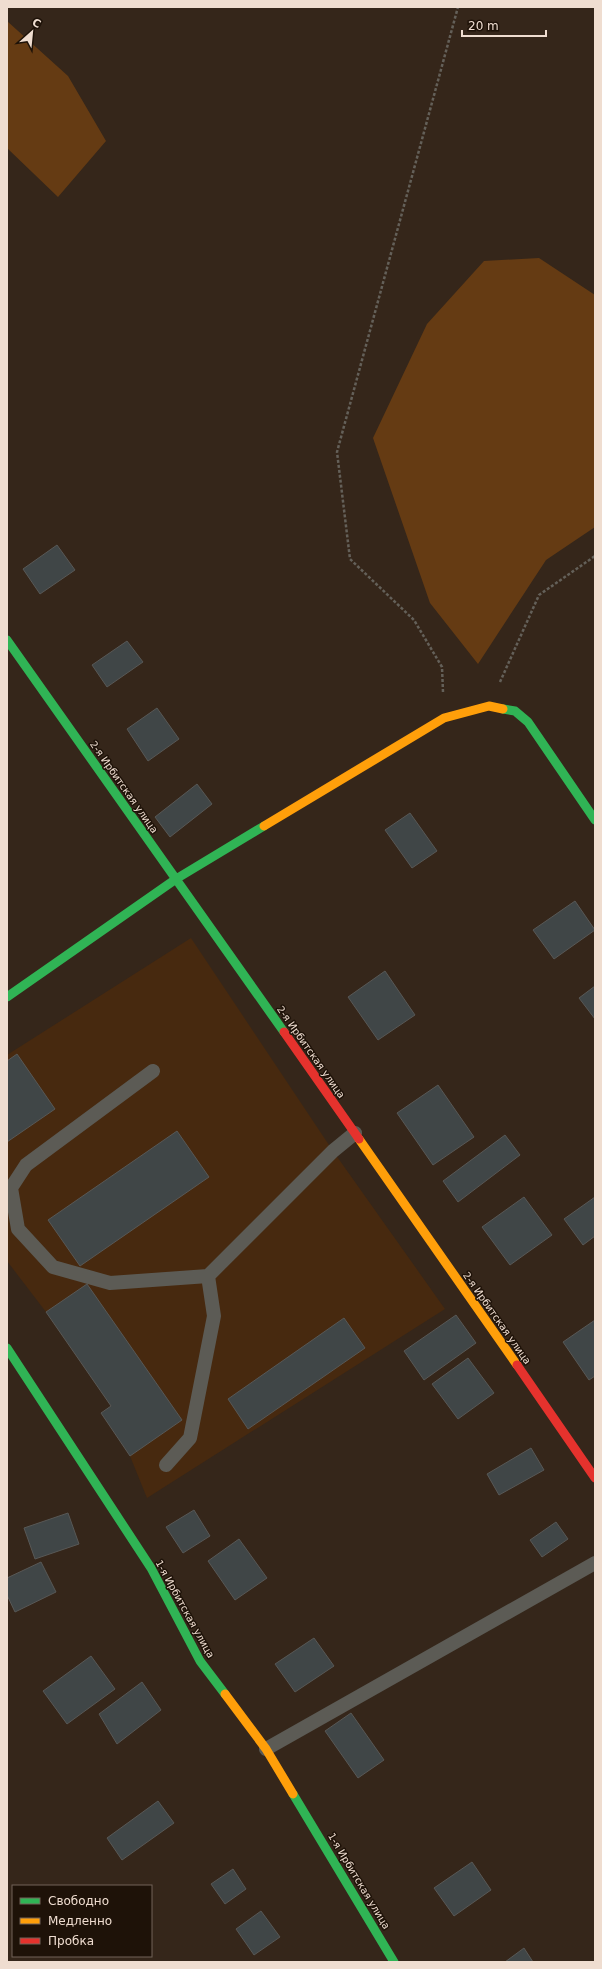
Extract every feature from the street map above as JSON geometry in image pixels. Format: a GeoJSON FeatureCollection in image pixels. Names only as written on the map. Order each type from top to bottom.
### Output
{"type":"FeatureCollection","features":[{"type":"Feature","properties":{"kind":"street","name":"2-я Ирбитская улица"},"geometry":{"type":"LineString","coordinates":[[7,640],[355,1133],[595,1478]]}},
{"type":"Feature","properties":{"kind":"street"},"geometry":{"type":"LineString","coordinates":[[7,997],[176,879],[444,718],[489,706],[515,711],[528,722],[595,820]]}},
{"type":"Feature","properties":{"kind":"street","name":"1-я Ирбитская улица"},"geometry":{"type":"LineString","coordinates":[[7,1348],[150,1568],[200,1661],[266,1749],[394,1962]]}},
{"type":"Feature","properties":{"kind":"lane"},"geometry":{"type":"LineString","coordinates":[[153,1071],[26,1165],[11,1188],[18,1229],[53,1267],[110,1283],[208,1276],[333,1151],[355,1133]]}},
{"type":"Feature","properties":{"kind":"lane"},"geometry":{"type":"LineString","coordinates":[[166,1465],[190,1438],[214,1316],[208,1276]]}},
{"type":"Feature","properties":{"kind":"lane"},"geometry":{"type":"LineString","coordinates":[[266,1749],[595,1563]]}},
{"type":"Feature","properties":{"kind":"path"},"geometry":{"type":"LineString","coordinates":[[444,718],[442,667],[414,620],[350,559],[337,452],[458,7]]}},
{"type":"Feature","properties":{"kind":"path"},"geometry":{"type":"LineString","coordinates":[[489,706],[539,595],[595,556]]}},
{"type":"Feature","properties":{"kind":"shaded area"},"geometry":{"type":"Polygon","coordinates":[[[7,21],[68,76],[106,141],[58,197],[7,148],[7,21]]]}},
{"type":"Feature","properties":{"kind":"shaded area"},"geometry":{"type":"Polygon","coordinates":[[[539,258],[595,295],[595,527],[546,560],[478,664],[430,603],[373,438],[427,324],[484,261],[539,258]]]}},
{"type":"Feature","properties":{"kind":"shaded area"},"geometry":{"type":"Polygon","coordinates":[[[191,938],[333,1151],[445,1309],[147,1498],[130,1456],[101,1413],[111,1406],[46,1312],[7,1261],[7,1055],[191,938]]]}},
{"type":"Feature","properties":{"kind":"building"},"geometry":{"type":"Polygon","coordinates":[[[57,545],[75,570],[40,594],[23,569],[57,545]]]}},
{"type":"Feature","properties":{"kind":"building"},"geometry":{"type":"Polygon","coordinates":[[[127,641],[143,662],[107,687],[92,665],[127,641]]]}},
{"type":"Feature","properties":{"kind":"building"},"geometry":{"type":"Polygon","coordinates":[[[157,708],[179,739],[148,761],[127,729],[157,708]]]}},
{"type":"Feature","properties":{"kind":"building"},"geometry":{"type":"Polygon","coordinates":[[[197,784],[212,804],[170,837],[155,817],[197,784]]]}},
{"type":"Feature","properties":{"kind":"building"},"geometry":{"type":"Polygon","coordinates":[[[410,813],[437,851],[412,868],[385,830],[410,813]]]}},
{"type":"Feature","properties":{"kind":"building"},"geometry":{"type":"Polygon","coordinates":[[[575,901],[595,930],[554,959],[533,930],[575,901]]]}},
{"type":"Feature","properties":{"kind":"building"},"geometry":{"type":"Polygon","coordinates":[[[385,971],[415,1015],[378,1040],[348,997],[385,971]]]}},
{"type":"Feature","properties":{"kind":"building"},"geometry":{"type":"Polygon","coordinates":[[[595,986],[595,1019],[579,998],[595,986]]]}},
{"type":"Feature","properties":{"kind":"building"},"geometry":{"type":"Polygon","coordinates":[[[17,1054],[55,1109],[7,1142],[7,1061],[17,1054]]]}},
{"type":"Feature","properties":{"kind":"building"},"geometry":{"type":"Polygon","coordinates":[[[438,1085],[474,1137],[433,1165],[397,1113],[438,1085]]]}},
{"type":"Feature","properties":{"kind":"building"},"geometry":{"type":"Polygon","coordinates":[[[177,1131],[209,1177],[80,1266],[48,1220],[177,1131]]]}},
{"type":"Feature","properties":{"kind":"building"},"geometry":{"type":"Polygon","coordinates":[[[505,1135],[520,1155],[458,1202],[443,1181],[505,1135]]]}},
{"type":"Feature","properties":{"kind":"building"},"geometry":{"type":"Polygon","coordinates":[[[524,1197],[552,1235],[510,1265],[482,1227],[524,1197]]]}},
{"type":"Feature","properties":{"kind":"building"},"geometry":{"type":"Polygon","coordinates":[[[595,1197],[595,1236],[583,1245],[564,1219],[595,1197]]]}},
{"type":"Feature","properties":{"kind":"building"},"geometry":{"type":"Polygon","coordinates":[[[87,1284],[182,1420],[130,1456],[101,1413],[111,1406],[46,1312],[87,1284]]]}},
{"type":"Feature","properties":{"kind":"building"},"geometry":{"type":"Polygon","coordinates":[[[456,1315],[476,1343],[424,1380],[404,1351],[456,1315]]]}},
{"type":"Feature","properties":{"kind":"building"},"geometry":{"type":"Polygon","coordinates":[[[344,1318],[365,1348],[248,1429],[228,1399],[344,1318]]]}},
{"type":"Feature","properties":{"kind":"building"},"geometry":{"type":"Polygon","coordinates":[[[595,1320],[595,1376],[589,1380],[563,1342],[595,1320]]]}},
{"type":"Feature","properties":{"kind":"building"},"geometry":{"type":"Polygon","coordinates":[[[468,1358],[494,1393],[458,1419],[432,1384],[468,1358]]]}},
{"type":"Feature","properties":{"kind":"building"},"geometry":{"type":"Polygon","coordinates":[[[531,1448],[544,1470],[499,1495],[487,1474],[531,1448]]]}},
{"type":"Feature","properties":{"kind":"building"},"geometry":{"type":"Polygon","coordinates":[[[194,1510],[210,1536],[183,1553],[166,1527],[194,1510]]]}},
{"type":"Feature","properties":{"kind":"building"},"geometry":{"type":"Polygon","coordinates":[[[68,1513],[79,1544],[35,1559],[24,1528],[68,1513]]]}},
{"type":"Feature","properties":{"kind":"building"},"geometry":{"type":"Polygon","coordinates":[[[556,1522],[568,1539],[542,1557],[530,1540],[556,1522]]]}},
{"type":"Feature","properties":{"kind":"building"},"geometry":{"type":"Polygon","coordinates":[[[239,1539],[267,1578],[235,1600],[208,1561],[239,1539]]]}},
{"type":"Feature","properties":{"kind":"building"},"geometry":{"type":"Polygon","coordinates":[[[41,1562],[56,1592],[15,1612],[7,1595],[7,1578],[41,1562]]]}},
{"type":"Feature","properties":{"kind":"building"},"geometry":{"type":"Polygon","coordinates":[[[314,1638],[334,1666],[295,1692],[275,1664],[314,1638]]]}},
{"type":"Feature","properties":{"kind":"building"},"geometry":{"type":"Polygon","coordinates":[[[91,1656],[115,1689],[67,1724],[43,1691],[91,1656]]]}},
{"type":"Feature","properties":{"kind":"building"},"geometry":{"type":"Polygon","coordinates":[[[142,1682],[161,1710],[117,1744],[99,1714],[142,1682]]]}},
{"type":"Feature","properties":{"kind":"building"},"geometry":{"type":"Polygon","coordinates":[[[351,1713],[384,1760],[358,1778],[325,1731],[351,1713]]]}},
{"type":"Feature","properties":{"kind":"building"},"geometry":{"type":"Polygon","coordinates":[[[158,1801],[174,1823],[122,1860],[107,1838],[158,1801]]]}},
{"type":"Feature","properties":{"kind":"building"},"geometry":{"type":"Polygon","coordinates":[[[472,1862],[491,1890],[454,1916],[434,1888],[472,1862]]]}},
{"type":"Feature","properties":{"kind":"building"},"geometry":{"type":"Polygon","coordinates":[[[233,1869],[246,1889],[225,1904],[211,1884],[233,1869]]]}},
{"type":"Feature","properties":{"kind":"building"},"geometry":{"type":"Polygon","coordinates":[[[261,1911],[280,1937],[254,1955],[236,1929],[261,1911]]]}},
{"type":"Feature","properties":{"kind":"building"},"geometry":{"type":"Polygon","coordinates":[[[524,1948],[533,1962],[505,1962],[524,1948]]]}},
{"type":"Feature","properties":{"kind":"traffic: fast"},"geometry":{"type":"LineString","coordinates":[[7,640],[284,1032]]}},
{"type":"Feature","properties":{"kind":"traffic: fast"},"geometry":{"type":"LineString","coordinates":[[503,709],[515,711],[528,722],[595,820]]}},
{"type":"Feature","properties":{"kind":"traffic: fast"},"geometry":{"type":"LineString","coordinates":[[7,997],[176,879],[264,826]]}},
{"type":"Feature","properties":{"kind":"traffic: fast"},"geometry":{"type":"LineString","coordinates":[[7,1348],[151,1568],[200,1661],[225,1694]]}},
{"type":"Feature","properties":{"kind":"traffic: fast"},"geometry":{"type":"LineString","coordinates":[[293,1794],[394,1962]]}},
{"type":"Feature","properties":{"kind":"traffic: slow"},"geometry":{"type":"LineString","coordinates":[[264,826],[444,718],[489,706],[503,709]]}},
{"type":"Feature","properties":{"kind":"traffic: slow"},"geometry":{"type":"LineString","coordinates":[[359,1139],[517,1365]]}},
{"type":"Feature","properties":{"kind":"traffic: slow"},"geometry":{"type":"LineString","coordinates":[[225,1694],[266,1749],[293,1794]]}},
{"type":"Feature","properties":{"kind":"traffic: jam"},"geometry":{"type":"LineString","coordinates":[[284,1032],[359,1139]]}},
{"type":"Feature","properties":{"kind":"traffic: jam"},"geometry":{"type":"LineString","coordinates":[[517,1365],[595,1478]]}}]}
